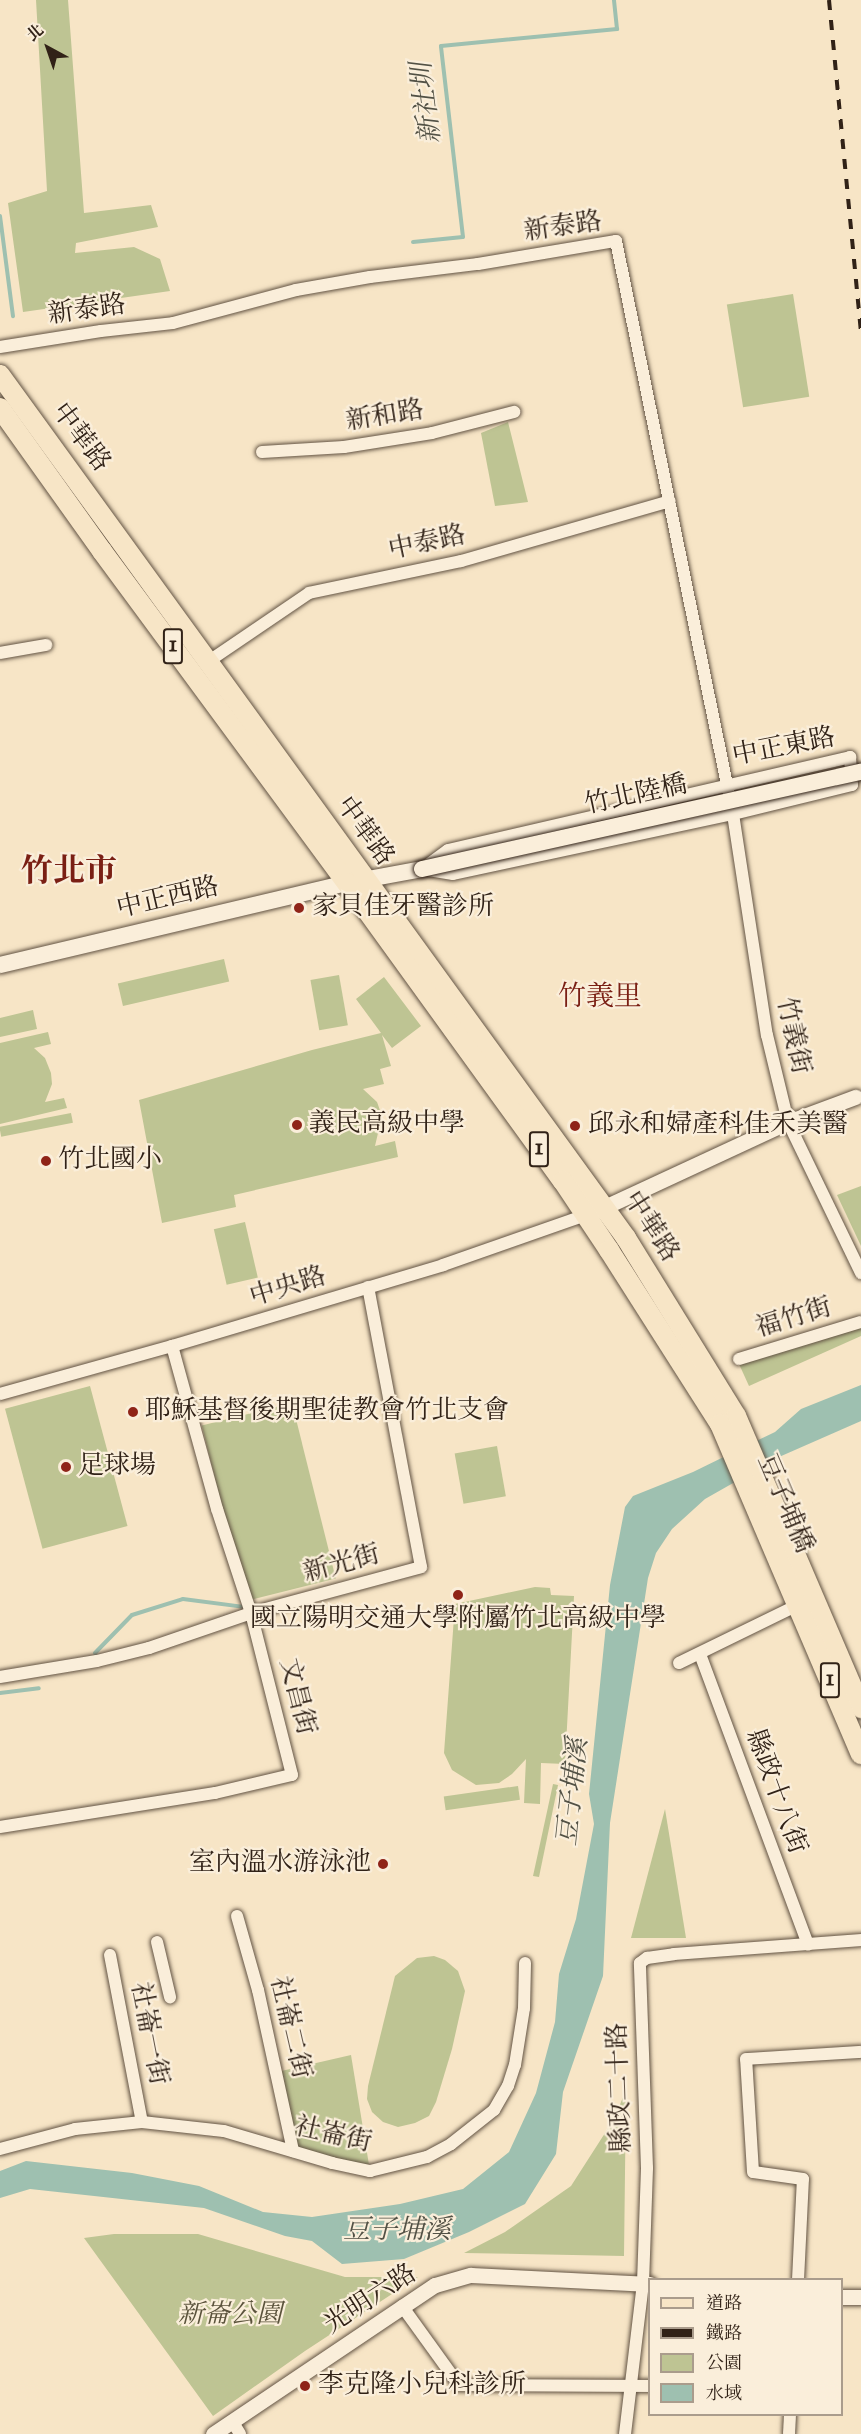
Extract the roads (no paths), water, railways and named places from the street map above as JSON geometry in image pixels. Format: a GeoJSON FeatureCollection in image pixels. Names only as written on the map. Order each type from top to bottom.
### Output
{"type":"FeatureCollection","features":[{"type":"Feature","properties":{"kind":"main road","name":"中華路"},"geometry":{"type":"LineString","coordinates":[[0,375],[209,662],[356,881],[728,1420]]}},
{"type":"Feature","properties":{"kind":"main road","name":"中華路"},"geometry":{"type":"LineString","coordinates":[[0,408],[102,551],[605,1206],[728,1420]]}},
{"type":"Feature","properties":{"kind":"main road","name":"竹北陸橋"},"geometry":{"type":"LineString","coordinates":[[422,869],[861,772]]}},
{"type":"Feature","properties":{"kind":"main road","name":"中正東路"},"geometry":{"type":"LineString","coordinates":[[356,881],[422,869]]}},
{"type":"Feature","properties":{"kind":"main road","name":"中正西路"},"geometry":{"type":"LineString","coordinates":[[0,965],[356,881]]}},
{"type":"Feature","properties":{"kind":"main road","name":"豆子埔橋"},"geometry":{"type":"LineString","coordinates":[[728,1420],[806,1601]]}},
{"type":"Feature","properties":{"kind":"main road","name":"1"},"geometry":{"type":"LineString","coordinates":[[806,1601],[861,1708]]}},
{"type":"Feature","properties":{"kind":"main road","name":"1"},"geometry":{"type":"LineString","coordinates":[[806,1601],[861,1754]]}},
{"type":"Feature","properties":{"kind":"street","name":"新泰路"},"geometry":{"type":"LineString","coordinates":[[0,347],[101,331],[173,323],[296,290],[370,277],[478,264],[616,241],[670,501],[692,622],[728,789]]}},
{"type":"Feature","properties":{"kind":"street","name":"新和路"},"geometry":{"type":"LineString","coordinates":[[262,452],[344,447],[432,433],[513,412]]}},
{"type":"Feature","properties":{"kind":"street","name":"中泰路"},"geometry":{"type":"LineString","coordinates":[[209,662],[309,593],[462,561],[670,501]]}},
{"type":"Feature","properties":{"kind":"street"},"geometry":{"type":"LineString","coordinates":[[0,653],[46,645]]}},
{"type":"Feature","properties":{"kind":"street","name":"中正東路"},"geometry":{"type":"LineString","coordinates":[[850,757],[852,785],[453,874],[422,869],[448,850],[728,789],[850,757]]}},
{"type":"Feature","properties":{"kind":"street","name":"竹義街"},"geometry":{"type":"LineString","coordinates":[[728,789],[767,1035],[788,1122],[861,1273]]}},
{"type":"Feature","properties":{"kind":"street"},"geometry":{"type":"LineString","coordinates":[[586,1215],[788,1122],[855,1098]]}},
{"type":"Feature","properties":{"kind":"street","name":"中央路"},"geometry":{"type":"LineString","coordinates":[[0,1394],[172,1346],[456,1261],[586,1215]]}},
{"type":"Feature","properties":{"kind":"street","name":"新光街"},"geometry":{"type":"LineString","coordinates":[[0,1677],[97,1661],[149,1648],[251,1613],[421,1567],[368,1287]]}},
{"type":"Feature","properties":{"kind":"street","name":"福竹街"},"geometry":{"type":"LineString","coordinates":[[739,1359],[861,1322]]}},
{"type":"Feature","properties":{"kind":"street","name":"文昌街"},"geometry":{"type":"LineString","coordinates":[[0,1827],[215,1793],[292,1775],[251,1613],[217,1509],[172,1346]]}},
{"type":"Feature","properties":{"kind":"street"},"geometry":{"type":"LineString","coordinates":[[679,1663],[806,1601]]}},
{"type":"Feature","properties":{"kind":"street","name":"縣政十八街"},"geometry":{"type":"LineString","coordinates":[[700,1654],[808,1945]]}},
{"type":"Feature","properties":{"kind":"street","name":"社崙二街"},"geometry":{"type":"LineString","coordinates":[[237,1916],[258,1990],[294,2151]]}},
{"type":"Feature","properties":{"kind":"street","name":"縣政二十路"},"geometry":{"type":"LineString","coordinates":[[626,2434],[646,2283],[646,2168],[640,1963],[647,1958],[684,1953],[861,1940]]}},
{"type":"Feature","properties":{"kind":"street"},"geometry":{"type":"LineString","coordinates":[[157,1942],[170,1997]]}},
{"type":"Feature","properties":{"kind":"street","name":"社崙一街"},"geometry":{"type":"LineString","coordinates":[[110,1955],[142,2122]]}},
{"type":"Feature","properties":{"kind":"street","name":"社崙街"},"geometry":{"type":"LineString","coordinates":[[0,2149],[75,2129],[142,2122],[224,2131],[332,2163],[370,2171],[427,2157],[473,2128],[494,2110],[508,2086],[515,2065],[524,2008],[525,1963]]}},
{"type":"Feature","properties":{"kind":"street"},"geometry":{"type":"LineString","coordinates":[[798,2278],[803,2180],[753,2172],[746,2059],[861,2052]]}},
{"type":"Feature","properties":{"kind":"street","name":"光明六路"},"geometry":{"type":"LineString","coordinates":[[213,2434],[236,2428],[402,2306],[435,2285],[471,2275],[646,2283]]}},
{"type":"Feature","properties":{"kind":"street"},"geometry":{"type":"LineString","coordinates":[[843,2297],[861,2297]]}},
{"type":"Feature","properties":{"kind":"street"},"geometry":{"type":"LineString","coordinates":[[402,2306],[459,2385],[648,2386]]}},
{"type":"Feature","properties":{"kind":"street"},"geometry":{"type":"LineString","coordinates":[[789,2434],[790,2416]]}},
{"type":"Feature","properties":{"kind":"water","name":"豆子埔溪"},"geometry":{"type":"Polygon","coordinates":[[[861,1385],[861,1421],[779,1457],[705,1499],[672,1529],[656,1553],[648,1578],[610,1823],[603,1976],[563,2092],[556,2154],[525,2204],[469,2232],[404,2259],[342,2264],[312,2241],[285,2236],[204,2208],[30,2189],[0,2198],[0,2171],[26,2161],[132,2173],[199,2186],[263,2212],[312,2217],[400,2204],[463,2189],[509,2152],[536,2093],[555,2022],[559,1974],[576,1919],[594,1824],[589,1794],[610,1585],[625,1507],[633,1496],[693,1472],[775,1432],[801,1409],[861,1385]]]}},
{"type":"Feature","properties":{"kind":"waterway","name":"新社圳"},"geometry":{"type":"LineString","coordinates":[[413,242],[463,237],[441,46],[617,29],[614,0]]}},
{"type":"Feature","properties":{"kind":"waterway","name":"新社圳"},"geometry":{"type":"LineString","coordinates":[[0,216],[13,316]]}},
{"type":"Feature","properties":{"kind":"waterway"},"geometry":{"type":"LineString","coordinates":[[95,1653],[132,1615],[183,1599],[245,1607]]}},
{"type":"Feature","properties":{"kind":"waterway"},"geometry":{"type":"LineString","coordinates":[[0,1693],[39,1688]]}},
{"type":"Feature","properties":{"kind":"railway"},"geometry":{"type":"LineString","coordinates":[[829,0],[861,330]]}},
{"type":"Feature","properties":{"kind":"place","name":"家貝佳牙醫診所"},"geometry":{"type":"Point","coordinates":[299,908]}},
{"type":"Feature","properties":{"kind":"place","name":"義民高級中學"},"geometry":{"type":"Point","coordinates":[297,1125]}},
{"type":"Feature","properties":{"kind":"place","name":"邱永和婦產科佳禾美醫"},"geometry":{"type":"Point","coordinates":[575,1126]}},
{"type":"Feature","properties":{"kind":"place","name":"竹北國小"},"geometry":{"type":"Point","coordinates":[46,1161]}},
{"type":"Feature","properties":{"kind":"place","name":"耶穌基督後期聖徒教會竹北支會"},"geometry":{"type":"Point","coordinates":[133,1412]}},
{"type":"Feature","properties":{"kind":"place","name":"足球場"},"geometry":{"type":"Point","coordinates":[66,1467]}},
{"type":"Feature","properties":{"kind":"place","name":"國立陽明交通大學附屬竹北高級中學"},"geometry":{"type":"Point","coordinates":[458,1595]}},
{"type":"Feature","properties":{"kind":"place","name":"室內溫水游泳池"},"geometry":{"type":"Point","coordinates":[383,1864]}},
{"type":"Feature","properties":{"kind":"place","name":"李克隆小兒科診所"},"geometry":{"type":"Point","coordinates":[305,2386]}},
{"type":"Feature","properties":{"kind":"district","name":"竹北市"},"geometry":{"type":"Point","coordinates":[69,873]}},
{"type":"Feature","properties":{"kind":"district","name":"竹義里"},"geometry":{"type":"Point","coordinates":[600,998]}},
{"type":"Feature","properties":{"kind":"park label","name":"新崙公園"},"geometry":{"type":"Point","coordinates":[230,2316]}}]}
